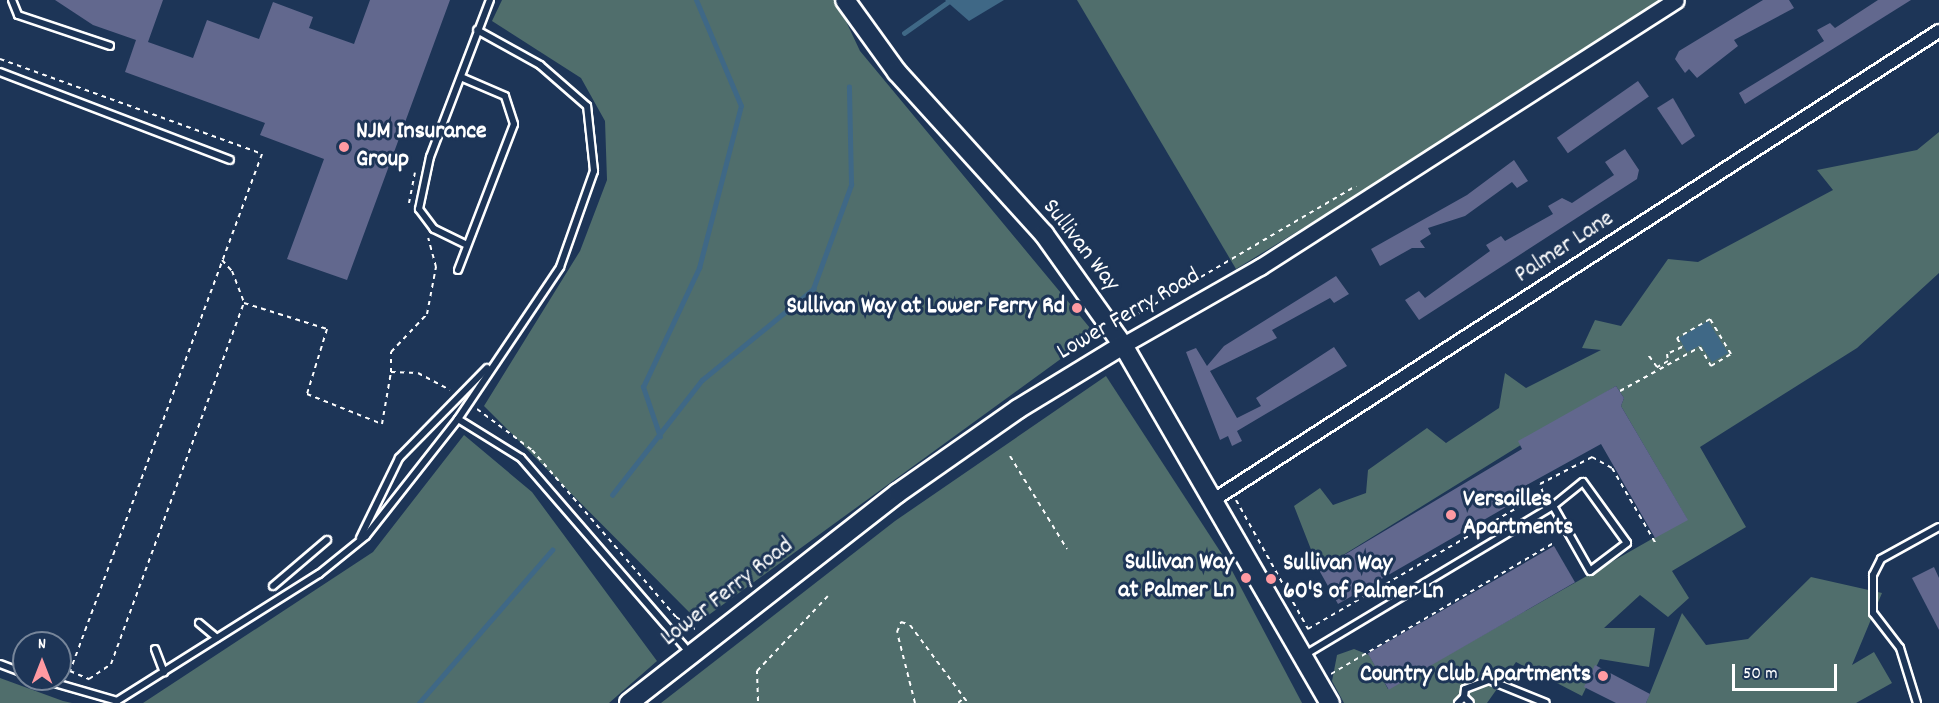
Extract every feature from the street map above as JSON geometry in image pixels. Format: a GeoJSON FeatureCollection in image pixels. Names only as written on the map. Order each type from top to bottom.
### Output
{"type":"FeatureCollection","features":[{"type":"Feature","properties":{"kind":"main road","name":"Sullivan Way"},"geometry":{"type":"LineString","coordinates":[[845,0],[897,72],[1044,234],[1124,345],[1222,494],[1303,656],[1330,703]]}},
{"type":"Feature","properties":{"kind":"main road","name":"Lower Ferry Road"},"geometry":{"type":"LineString","coordinates":[[629,703],[688,652],[925,475],[1124,345]]}},
{"type":"Feature","properties":{"kind":"street","name":"Lower Ferry Road"},"geometry":{"type":"LineString","coordinates":[[1124,345],[1260,267],[1676,0]]}},
{"type":"Feature","properties":{"kind":"street","name":"Palmer Lane"},"geometry":{"type":"LineString","coordinates":[[1222,494],[1939,31]]}},
{"type":"Feature","properties":{"kind":"lane"},"geometry":{"type":"LineString","coordinates":[[12,0],[18,15],[110,46]]}},
{"type":"Feature","properties":{"kind":"lane"},"geometry":{"type":"LineString","coordinates":[[467,245],[434,229],[419,209],[430,157],[463,78],[477,30],[490,0]]}},
{"type":"Feature","properties":{"kind":"lane"},"geometry":{"type":"LineString","coordinates":[[72,688],[117,701],[319,574],[358,542],[458,419],[497,358],[561,267],[594,171],[587,106],[540,64],[477,30]]}},
{"type":"Feature","properties":{"kind":"lane"},"geometry":{"type":"LineString","coordinates":[[0,72],[230,160]]}},
{"type":"Feature","properties":{"kind":"lane"},"geometry":{"type":"LineString","coordinates":[[458,270],[514,124],[505,96],[463,78]]}},
{"type":"Feature","properties":{"kind":"lane"},"geometry":{"type":"LineString","coordinates":[[358,542],[399,458],[497,358]]}},
{"type":"Feature","properties":{"kind":"lane"},"geometry":{"type":"LineString","coordinates":[[458,419],[521,458],[688,652]]}},
{"type":"Feature","properties":{"kind":"lane"},"geometry":{"type":"LineString","coordinates":[[1303,656],[1552,506],[1583,482],[1627,543],[1590,572],[1552,506]]}},
{"type":"Feature","properties":{"kind":"lane"},"geometry":{"type":"LineString","coordinates":[[1917,703],[1900,648],[1873,613],[1873,575],[1881,559],[1939,527]]}},
{"type":"Feature","properties":{"kind":"lane"},"geometry":{"type":"LineString","coordinates":[[273,586],[327,540]]}},
{"type":"Feature","properties":{"kind":"lane"},"geometry":{"type":"LineString","coordinates":[[199,623],[217,638]]}},
{"type":"Feature","properties":{"kind":"lane"},"geometry":{"type":"LineString","coordinates":[[155,649],[164,672]]}},
{"type":"Feature","properties":{"kind":"lane"},"geometry":{"type":"LineString","coordinates":[[1458,703],[1464,697],[1466,688],[1481,680],[1502,681],[1546,703]]}},
{"type":"Feature","properties":{"kind":"lane"},"geometry":{"type":"LineString","coordinates":[[1464,697],[1470,703]]}},
{"type":"Feature","properties":{"kind":"path"},"geometry":{"type":"LineString","coordinates":[[0,60],[262,154],[70,671],[89,679],[111,664],[244,303]]}},
{"type":"Feature","properties":{"kind":"path"},"geometry":{"type":"LineString","coordinates":[[1131,318],[1358,185]]}},
{"type":"Feature","properties":{"kind":"path"},"geometry":{"type":"LineString","coordinates":[[1620,391],[1657,368],[1687,354],[1700,347],[1711,366],[1731,354],[1710,319],[1677,338],[1687,354]]}},
{"type":"Feature","properties":{"kind":"path"},"geometry":{"type":"LineString","coordinates":[[1657,368],[1682,347]]}},
{"type":"Feature","properties":{"kind":"path"},"geometry":{"type":"LineString","coordinates":[[1649,356],[1657,368]]}},
{"type":"Feature","properties":{"kind":"path"},"geometry":{"type":"LineString","coordinates":[[1011,456],[1067,549]]}},
{"type":"Feature","properties":{"kind":"path"},"geometry":{"type":"LineString","coordinates":[[1222,494],[1308,629],[1543,493],[1540,484],[1592,457],[1612,468],[1656,544]]}},
{"type":"Feature","properties":{"kind":"path"},"geometry":{"type":"LineString","coordinates":[[1331,672],[1555,542]]}},
{"type":"Feature","properties":{"kind":"path"},"geometry":{"type":"LineString","coordinates":[[758,701],[757,671],[828,596]]}},
{"type":"Feature","properties":{"kind":"path"},"geometry":{"type":"LineString","coordinates":[[915,703],[897,632],[901,622],[910,625],[968,703]]}},
{"type":"Feature","properties":{"kind":"path"},"geometry":{"type":"LineString","coordinates":[[958,703],[964,698]]}},
{"type":"Feature","properties":{"kind":"green space"},"geometry":{"type":"Polygon","coordinates":[[[502,0],[836,0],[860,51],[1095,334],[699,622],[484,406],[580,251],[607,180],[605,121],[581,78],[492,21],[502,0]]]}},
{"type":"Feature","properties":{"kind":"green space"},"geometry":{"type":"Polygon","coordinates":[[[1077,0],[1676,0],[1236,269],[1077,0]]]}},
{"type":"Feature","properties":{"kind":"green space"},"geometry":{"type":"Polygon","coordinates":[[[1939,132],[1939,273],[1857,348],[1700,447],[1746,527],[1672,571],[1689,598],[1668,617],[1640,595],[1604,628],[1655,628],[1649,667],[1600,659],[1582,696],[1516,662],[1487,703],[1344,703],[1332,681],[1337,655],[1354,649],[1369,655],[1388,689],[1687,519],[1621,406],[1624,398],[1616,386],[1319,570],[1294,506],[1320,488],[1333,505],[1366,493],[1368,470],[1427,428],[1446,443],[1499,408],[1505,373],[1526,388],[1601,350],[1582,348],[1595,320],[1621,326],[1668,259],[1698,262],[1833,190],[1817,170],[1917,150],[1939,132]]]}},
{"type":"Feature","properties":{"kind":"green space"},"geometry":{"type":"Polygon","coordinates":[[[1106,376],[1229,565],[1302,703],[661,703],[895,521],[1106,376]]]}},
{"type":"Feature","properties":{"kind":"green space"},"geometry":{"type":"Polygon","coordinates":[[[464,435],[532,492],[657,661],[609,703],[143,703],[373,552],[464,435]]]}},
{"type":"Feature","properties":{"kind":"green space"},"geometry":{"type":"Polygon","coordinates":[[[1811,577],[1882,593],[1852,665],[1874,652],[1892,683],[1856,703],[1646,703],[1682,613],[1706,645],[1748,639],[1811,577]]]}},
{"type":"Feature","properties":{"kind":"green space"},"geometry":{"type":"Polygon","coordinates":[[[0,678],[12,682],[12,691],[36,691],[72,703],[0,703],[0,678]]]}},
{"type":"Feature","properties":{"kind":"water"},"geometry":{"type":"Polygon","coordinates":[[[945,0],[1004,0],[969,21],[945,0]]]}},
{"type":"Feature","properties":{"kind":"water"},"geometry":{"type":"Polygon","coordinates":[[[1708,321],[1728,353],[1712,362],[1701,345],[1687,352],[1679,338],[1708,321]]]}},
{"type":"Feature","properties":{"kind":"building","name":"NJM Insurance Group"},"geometry":{"type":"Polygon","coordinates":[[[55,0],[163,0],[148,42],[193,58],[207,20],[259,39],[273,2],[313,17],[309,28],[354,44],[370,0],[450,0],[347,280],[287,259],[324,159],[260,135],[265,123],[125,72],[136,40],[93,25],[55,0]]]}},
{"type":"Feature","properties":{"kind":"building"},"geometry":{"type":"Polygon","coordinates":[[[1763,0],[1789,0],[1794,8],[1734,40],[1738,46],[1697,78],[1689,69],[1685,73],[1675,59],[1679,51],[1763,0]]]}},
{"type":"Feature","properties":{"kind":"building"},"geometry":{"type":"Polygon","coordinates":[[[1878,0],[1911,0],[1745,104],[1739,93],[1824,41],[1817,30],[1830,23],[1835,28],[1878,0]]]}},
{"type":"Feature","properties":{"kind":"building"},"geometry":{"type":"Polygon","coordinates":[[[1638,81],[1649,97],[1568,153],[1557,138],[1638,81]]]}},
{"type":"Feature","properties":{"kind":"building"},"geometry":{"type":"Polygon","coordinates":[[[1673,98],[1695,136],[1682,145],[1657,108],[1673,98]]]}},
{"type":"Feature","properties":{"kind":"building"},"geometry":{"type":"Polygon","coordinates":[[[1625,149],[1639,170],[1637,179],[1419,320],[1405,300],[1419,291],[1425,298],[1490,251],[1486,245],[1501,236],[1505,241],[1553,214],[1548,206],[1562,198],[1572,203],[1614,175],[1605,162],[1625,149]]]}},
{"type":"Feature","properties":{"kind":"building"},"geometry":{"type":"Polygon","coordinates":[[[1514,160],[1528,181],[1517,188],[1512,182],[1465,216],[1428,228],[1431,234],[1420,241],[1425,248],[1412,248],[1380,266],[1371,249],[1467,195],[1514,160]]]}},
{"type":"Feature","properties":{"kind":"building"},"geometry":{"type":"Polygon","coordinates":[[[1336,276],[1349,294],[1334,303],[1330,298],[1272,330],[1277,338],[1210,371],[1237,418],[1261,406],[1256,398],[1334,347],[1347,366],[1237,431],[1242,441],[1232,446],[1228,436],[1220,440],[1186,352],[1196,348],[1207,366],[1224,346],[1336,276]]]}},
{"type":"Feature","properties":{"kind":"building"},"geometry":{"type":"Polygon","coordinates":[[[1616,386],[1624,398],[1621,406],[1688,520],[1655,538],[1601,444],[1523,487],[1527,495],[1338,604],[1319,570],[1522,449],[1518,441],[1616,386]]]}},
{"type":"Feature","properties":{"kind":"building","name":"Versailles Apartments"},"geometry":{"type":"Polygon","coordinates":[[[1554,546],[1575,582],[1389,690],[1368,654],[1554,546]]]}},
{"type":"Feature","properties":{"kind":"building"},"geometry":{"type":"Polygon","coordinates":[[[1934,567],[1939,578],[1939,630],[1912,578],[1934,567]]]}},
{"type":"Feature","properties":{"kind":"building","name":"Country Club Apartments"},"geometry":{"type":"Polygon","coordinates":[[[1595,665],[1650,694],[1646,703],[1616,703],[1584,687],[1595,665]]]}},
{"type":"Feature","properties":{"kind":"waterway"},"geometry":{"type":"LineString","coordinates":[[660,437],[643,387],[699,268],[741,106],[696,0]]}},
{"type":"Feature","properties":{"kind":"waterway"},"geometry":{"type":"LineString","coordinates":[[904,33],[948,2]]}},
{"type":"Feature","properties":{"kind":"waterway"},"geometry":{"type":"LineString","coordinates":[[612,495],[702,380],[813,289],[851,185],[849,87]]}},
{"type":"Feature","properties":{"kind":"waterway"},"geometry":{"type":"LineString","coordinates":[[419,703],[552,550]]}},
{"type":"Feature","properties":{"kind":"place","name":"NJM Insurance Group"},"geometry":{"type":"Point","coordinates":[344,147]}},
{"type":"Feature","properties":{"kind":"place","name":"Sullivan Way at Lower Ferry Rd"},"geometry":{"type":"Point","coordinates":[1077,308]}},
{"type":"Feature","properties":{"kind":"place","name":"Versailles Apartments"},"geometry":{"type":"Point","coordinates":[1451,515]}},
{"type":"Feature","properties":{"kind":"place","name":"Sullivan Way at Palmer Ln"},"geometry":{"type":"Point","coordinates":[1246,578]}},
{"type":"Feature","properties":{"kind":"place","name":"Sullivan Way 60'S of Palmer Ln"},"geometry":{"type":"Point","coordinates":[1271,579]}},
{"type":"Feature","properties":{"kind":"place","name":"Country Club Apartments"},"geometry":{"type":"Point","coordinates":[1603,676]}}]}
